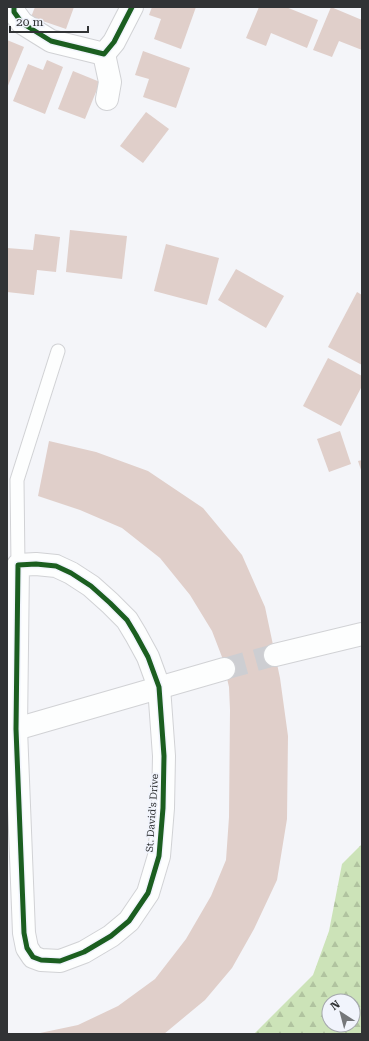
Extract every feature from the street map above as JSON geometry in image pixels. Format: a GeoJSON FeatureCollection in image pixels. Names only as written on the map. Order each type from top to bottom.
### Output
{"type":"FeatureCollection","features":[{"type":"Feature","properties":{"kind":"street"},"geometry":{"type":"LineString","coordinates":[[14,7],[14,12],[22,23],[50,41],[104,54]]}},
{"type":"Feature","properties":{"kind":"street"},"geometry":{"type":"LineString","coordinates":[[104,54],[114,42],[132,7]]}},
{"type":"Feature","properties":{"kind":"street"},"geometry":{"type":"LineString","coordinates":[[104,54],[110,82],[107,99]]}},
{"type":"Feature","properties":{"kind":"street","name":"St. David's Drive"},"geometry":{"type":"LineString","coordinates":[[18,564],[56,566],[71,573],[91,586],[127,620],[148,657],[159,686],[164,756],[163,808],[159,856],[148,893],[129,921],[111,936],[84,952],[60,961],[41,960],[33,957],[27,948],[24,933],[12,729],[18,564]]}},
{"type":"Feature","properties":{"kind":"street"},"geometry":{"type":"LineString","coordinates":[[275,655],[362,634]]}},
{"type":"Feature","properties":{"kind":"street"},"geometry":{"type":"LineString","coordinates":[[12,729],[159,686],[224,669]]}},
{"type":"Feature","properties":{"kind":"lane"},"geometry":{"type":"LineString","coordinates":[[18,564],[17,480],[58,351]]}},
{"type":"Feature","properties":{"kind":"green space"},"geometry":{"type":"Polygon","coordinates":[[[362,844],[362,1034],[254,1034],[313,975],[329,931],[342,864],[362,844]]]}},
{"type":"Feature","properties":{"kind":"building"},"geometry":{"type":"Polygon","coordinates":[[[35,7],[74,7],[66,29],[31,17],[35,7]]]}},
{"type":"Feature","properties":{"kind":"building"},"geometry":{"type":"Polygon","coordinates":[[[152,7],[196,7],[181,49],[154,39],[161,19],[149,15],[152,7]]]}},
{"type":"Feature","properties":{"kind":"building"},"geometry":{"type":"Polygon","coordinates":[[[259,7],[286,7],[318,20],[307,48],[271,33],[266,46],[246,38],[259,7]]]}},
{"type":"Feature","properties":{"kind":"building"},"geometry":{"type":"Polygon","coordinates":[[[331,7],[362,20],[362,50],[339,41],[332,57],[313,50],[331,7]]]}},
{"type":"Feature","properties":{"kind":"building"},"geometry":{"type":"Polygon","coordinates":[[[7,40],[24,47],[7,88],[7,40]]]}},
{"type":"Feature","properties":{"kind":"building"},"geometry":{"type":"Polygon","coordinates":[[[143,51],[190,68],[176,108],[143,97],[149,79],[135,75],[143,51]]]}},
{"type":"Feature","properties":{"kind":"building"},"geometry":{"type":"Polygon","coordinates":[[[47,60],[63,67],[45,114],[13,101],[28,64],[43,70],[47,60]]]}},
{"type":"Feature","properties":{"kind":"building"},"geometry":{"type":"Polygon","coordinates":[[[73,71],[100,82],[85,119],[58,109],[73,71]]]}},
{"type":"Feature","properties":{"kind":"building"},"geometry":{"type":"Polygon","coordinates":[[[146,112],[169,129],[143,163],[120,146],[146,112]]]}},
{"type":"Feature","properties":{"kind":"building"},"geometry":{"type":"Polygon","coordinates":[[[70,230],[127,236],[122,279],[66,272],[70,230]]]}},
{"type":"Feature","properties":{"kind":"building"},"geometry":{"type":"Polygon","coordinates":[[[35,234],[60,237],[56,272],[37,270],[34,295],[7,292],[7,248],[33,250],[35,234]]]}},
{"type":"Feature","properties":{"kind":"building"},"geometry":{"type":"Polygon","coordinates":[[[166,244],[219,258],[207,305],[154,291],[166,244]]]}},
{"type":"Feature","properties":{"kind":"building"},"geometry":{"type":"Polygon","coordinates":[[[236,269],[284,296],[266,328],[218,300],[236,269]]]}},
{"type":"Feature","properties":{"kind":"building"},"geometry":{"type":"Polygon","coordinates":[[[357,292],[362,295],[362,365],[328,347],[357,292]]]}},
{"type":"Feature","properties":{"kind":"building"},"geometry":{"type":"Polygon","coordinates":[[[328,358],[362,376],[362,386],[341,426],[303,406],[328,358]]]}},
{"type":"Feature","properties":{"kind":"building"},"geometry":{"type":"Polygon","coordinates":[[[340,431],[351,464],[329,472],[317,439],[340,431]]]}},
{"type":"Feature","properties":{"kind":"building"},"geometry":{"type":"Polygon","coordinates":[[[49,441],[96,452],[148,471],[203,508],[242,555],[265,607],[280,678],[288,736],[287,819],[277,880],[254,929],[232,968],[205,1000],[164,1034],[40,1033],[78,1025],[118,1006],[155,979],[186,939],[211,896],[226,860],[229,817],[229,687],[222,657],[212,631],[190,595],[160,558],[122,528],[80,510],[38,496],[49,441]]]}},
{"type":"Feature","properties":{"kind":"building"},"geometry":{"type":"Polygon","coordinates":[[[362,460],[362,473],[358,461],[362,460]]]}},
{"type":"Feature","properties":{"kind":"tunnel"},"geometry":{"type":"LineString","coordinates":[[224,669],[275,655]]}},
{"type":"Feature","properties":{"kind":"cycle path"},"geometry":{"type":"LineString","coordinates":[[14,7],[14,12],[22,23],[51,41],[104,54],[114,42],[132,7]]}},
{"type":"Feature","properties":{"kind":"cycle path"},"geometry":{"type":"LineString","coordinates":[[36,564],[56,566],[71,573],[91,586],[127,620],[148,657],[159,687],[164,756],[163,808],[159,856],[148,893],[129,921],[111,936],[84,952],[60,961],[41,960],[33,957],[27,948],[24,933],[16,729],[18,565],[36,564]]}}]}
